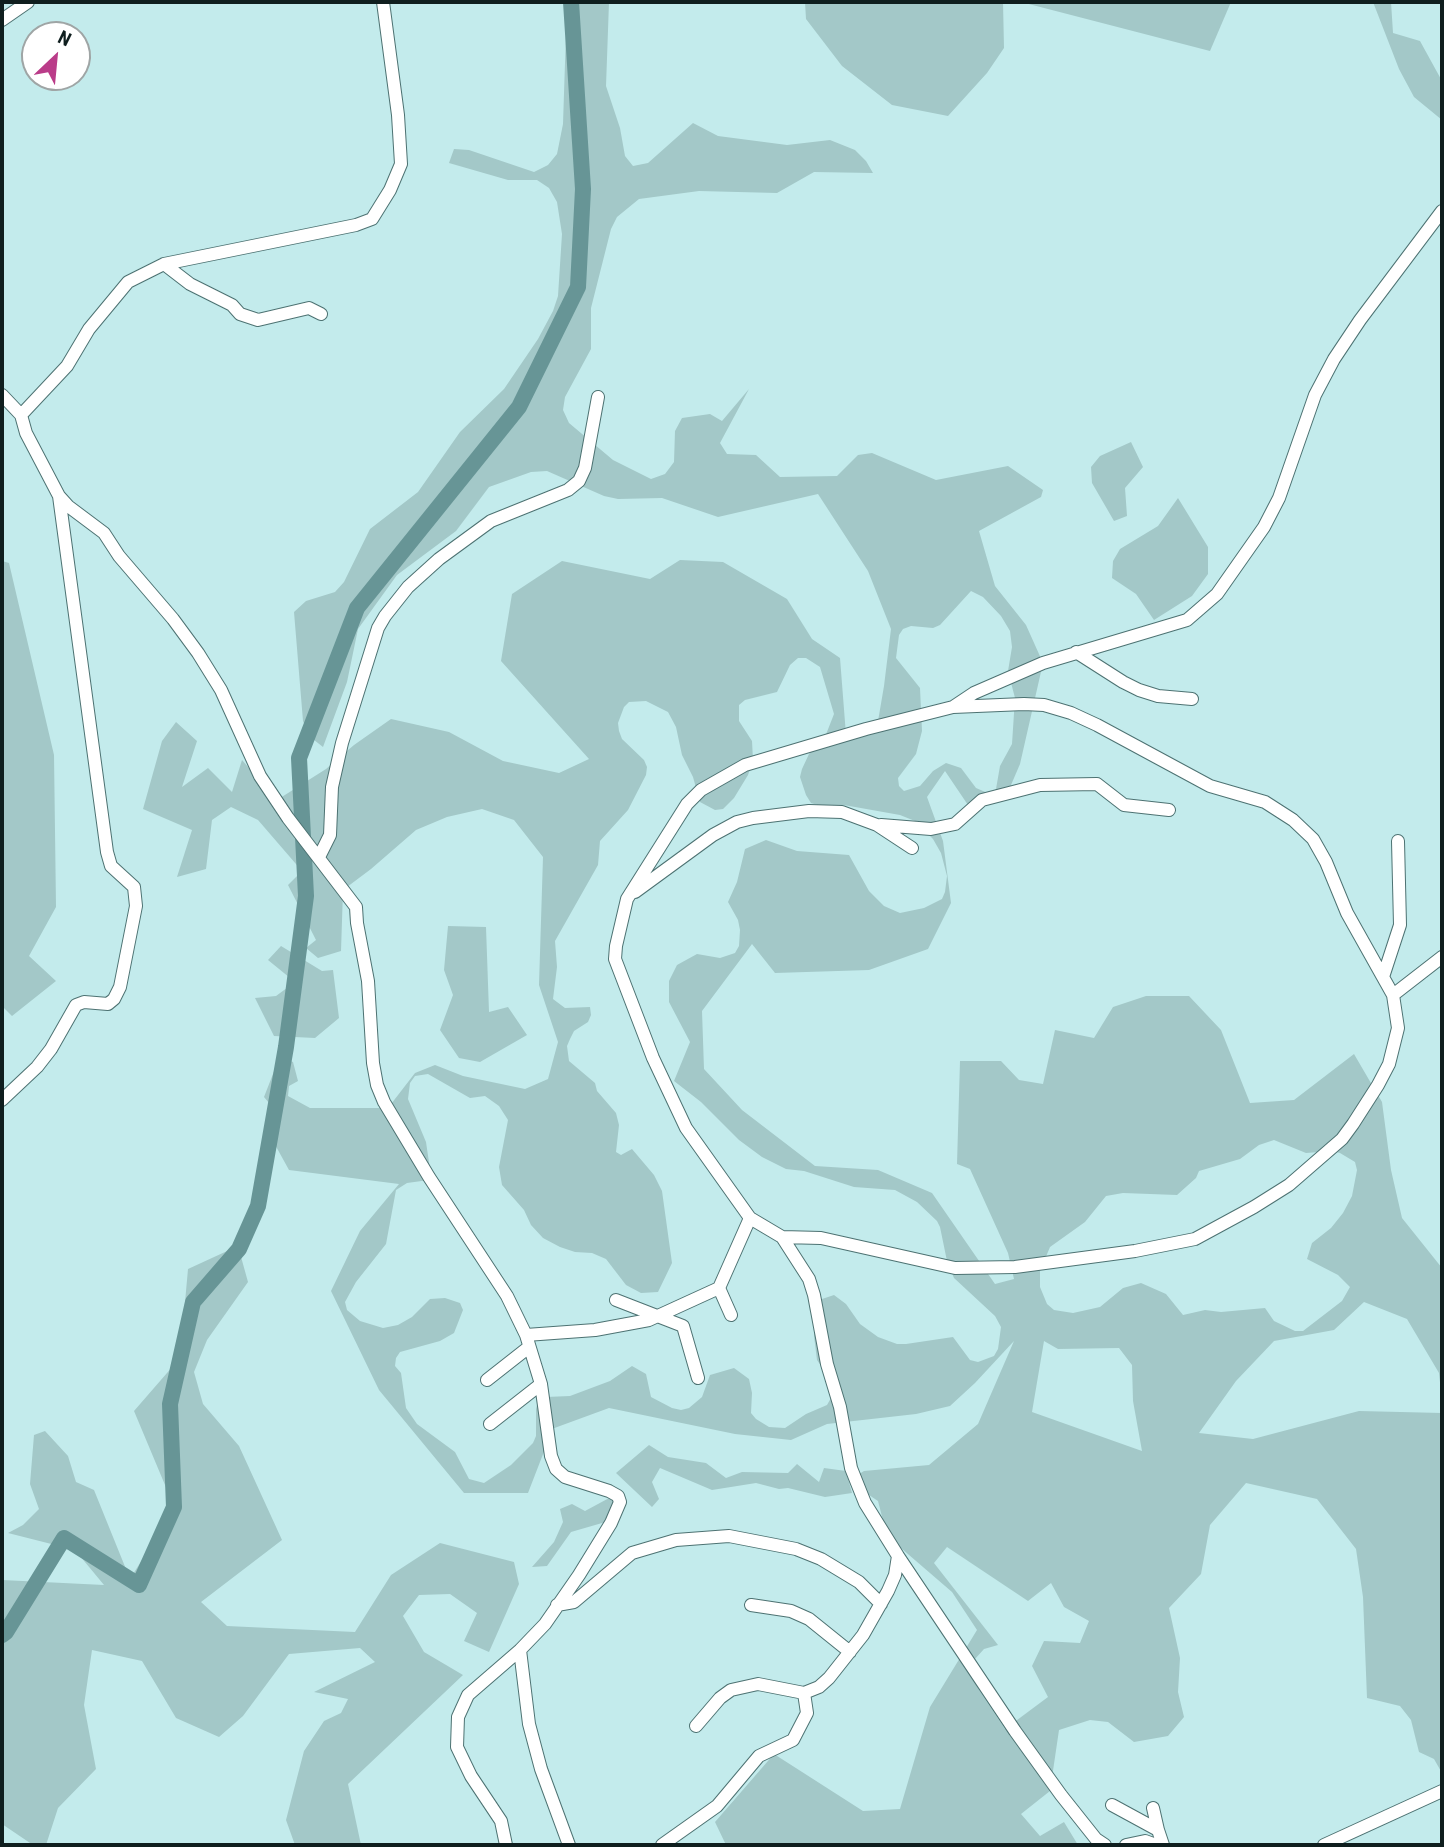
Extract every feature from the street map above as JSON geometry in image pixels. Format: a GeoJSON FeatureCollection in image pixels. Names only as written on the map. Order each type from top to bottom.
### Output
{"type":"FeatureCollection","features":[{"type":"Feature","properties":{"kind":"street"},"geometry":{"type":"LineString","coordinates":[[2,20],[28,2]]}},
{"type":"Feature","properties":{"kind":"street"},"geometry":{"type":"LineString","coordinates":[[21,415],[67,366],[89,329],[128,282],[164,264],[356,225],[372,219],[385,199],[401,164],[398,115],[383,2]]}},
{"type":"Feature","properties":{"kind":"street"},"geometry":{"type":"LineString","coordinates":[[953,708],[974,693],[1043,663],[1187,620],[1217,594],[1264,527],[1279,498],[1315,395],[1334,359],[1442,211]]}},
{"type":"Feature","properties":{"kind":"street"},"geometry":{"type":"LineString","coordinates":[[164,264],[190,284],[232,305],[240,314],[258,320],[309,308],[321,314]]}},
{"type":"Feature","properties":{"kind":"street"},"geometry":{"type":"LineString","coordinates":[[2,395],[21,415],[26,433],[59,496],[104,533],[119,556],[166,610],[198,653],[221,690],[260,776],[288,818],[356,907],[368,981],[373,1063],[377,1085],[384,1102],[429,1177],[507,1296],[528,1341],[541,1384],[551,1456],[556,1469],[565,1477],[618,1496],[620,1502],[611,1523],[545,1624],[520,1650],[468,1695],[458,1717],[457,1747],[462,1760],[501,1821],[506,1845]]}},
{"type":"Feature","properties":{"kind":"street"},"geometry":{"type":"LineString","coordinates":[[319,857],[330,835],[332,787],[342,743],[378,628],[385,616],[408,587],[439,559],[491,521],[568,490],[579,481],[586,468],[598,397]]}},
{"type":"Feature","properties":{"kind":"street"},"geometry":{"type":"LineString","coordinates":[[2,1100],[37,1067],[51,1049],[76,1005],[84,1002],[108,1004],[114,999],[120,987],[136,906],[134,887],[111,866],[107,852],[59,496]]}},
{"type":"Feature","properties":{"kind":"street"},"geometry":{"type":"LineString","coordinates":[[1076,652],[1139,690],[1158,696],[1192,699]]}},
{"type":"Feature","properties":{"kind":"street"},"geometry":{"type":"LineString","coordinates":[[782,1237],[821,1238],[955,1268],[985,1269],[1135,1251],[1195,1239],[1289,1185],[1342,1139],[1389,1064],[1398,1028],[1393,995],[1347,913],[1326,862],[1313,839],[1279,809],[1248,795],[1210,786],[1097,725],[1057,709],[1005,703],[953,708],[866,729],[745,765],[719,778],[687,804],[627,899],[615,959],[653,1058],[686,1128],[750,1218],[782,1237],[808,1279],[814,1295],[827,1364],[857,1485],[898,1556],[1060,1795],[1096,1839],[1105,1845]]}},
{"type":"Feature","properties":{"kind":"street"},"geometry":{"type":"LineString","coordinates":[[877,825],[931,829],[955,824],[982,800],[1040,785],[1097,784],[1124,805],[1169,810]]}},
{"type":"Feature","properties":{"kind":"street"},"geometry":{"type":"LineString","coordinates":[[627,899],[692,849],[737,822],[753,818],[809,811],[842,812],[877,825],[912,848]]}},
{"type":"Feature","properties":{"kind":"street"},"geometry":{"type":"LineString","coordinates":[[1383,977],[1400,925],[1398,841]]}},
{"type":"Feature","properties":{"kind":"street"},"geometry":{"type":"LineString","coordinates":[[1393,995],[1442,957]]}},
{"type":"Feature","properties":{"kind":"street"},"geometry":{"type":"LineString","coordinates":[[486,1380],[528,1341],[660,1316],[719,1288],[750,1218]]}},
{"type":"Feature","properties":{"kind":"street"},"geometry":{"type":"LineString","coordinates":[[719,1288],[731,1315]]}},
{"type":"Feature","properties":{"kind":"street"},"geometry":{"type":"LineString","coordinates":[[616,1300],[683,1326],[698,1378]]}},
{"type":"Feature","properties":{"kind":"street"},"geometry":{"type":"LineString","coordinates":[[490,1424],[541,1384]]}},
{"type":"Feature","properties":{"kind":"street"},"geometry":{"type":"LineString","coordinates":[[558,1605],[574,1602],[632,1553],[676,1540],[729,1536],[796,1549],[821,1559],[859,1581],[881,1604]]}},
{"type":"Feature","properties":{"kind":"street"},"geometry":{"type":"LineString","coordinates":[[696,1726],[720,1698],[744,1685],[758,1684],[804,1693],[819,1687],[863,1635],[895,1575],[898,1556]]}},
{"type":"Feature","properties":{"kind":"street"},"geometry":{"type":"LineString","coordinates":[[751,1605],[791,1611],[809,1619],[850,1652]]}},
{"type":"Feature","properties":{"kind":"street"},"geometry":{"type":"LineString","coordinates":[[520,1650],[529,1724],[541,1769],[569,1845]]}},
{"type":"Feature","properties":{"kind":"street"},"geometry":{"type":"LineString","coordinates":[[662,1845],[717,1806],[759,1756],[793,1740],[807,1713],[804,1693]]}},
{"type":"Feature","properties":{"kind":"street"},"geometry":{"type":"LineString","coordinates":[[1324,1845],[1442,1791]]}},
{"type":"Feature","properties":{"kind":"street"},"geometry":{"type":"LineString","coordinates":[[1112,1805],[1158,1830]]}},
{"type":"Feature","properties":{"kind":"street"},"geometry":{"type":"LineString","coordinates":[[1153,1808],[1163,1845]]}},
{"type":"Feature","properties":{"kind":"street"},"geometry":{"type":"LineString","coordinates":[[1126,1845],[1145,1841],[1156,1845]]}},
{"type":"Feature","properties":{"kind":"shaded area"},"geometry":{"type":"Polygon","coordinates":[[[567,2],[609,2],[606,86],[620,128],[625,156],[633,166],[648,163],[693,123],[718,136],[787,145],[830,140],[855,150],[873,173],[814,172],[777,193],[699,191],[639,199],[617,217],[611,229],[591,308],[591,349],[565,397],[563,410],[569,423],[613,460],[651,479],[665,474],[674,462],[675,431],[682,418],[710,414],[722,421],[749,389],[720,443],[727,454],[756,455],[780,477],[837,476],[858,455],[872,453],[936,480],[1008,466],[1043,490],[1041,497],[979,531],[995,586],[1026,625],[1043,663],[1020,764],[1005,799],[970,808],[945,771],[927,797],[943,841],[951,903],[928,949],[869,970],[775,973],[752,944],[702,1011],[704,1069],[742,1110],[815,1166],[878,1170],[932,1193],[995,1284],[1014,1279],[1008,1253],[970,1169],[957,1164],[960,1061],[1001,1061],[1019,1080],[1043,1084],[1055,1030],[1094,1038],[1113,1007],[1146,996],[1189,996],[1221,1030],[1250,1103],[1294,1100],[1354,1054],[1382,1102],[1391,1170],[1402,1218],[1442,1268],[1442,1401],[1439,1373],[1407,1319],[1364,1302],[1334,1330],[1274,1341],[1236,1381],[1199,1433],[1253,1439],[1359,1411],[1442,1413],[1442,1773],[1434,1759],[1419,1752],[1411,1720],[1400,1706],[1367,1698],[1363,1597],[1356,1549],[1317,1499],[1246,1483],[1210,1525],[1201,1574],[1169,1608],[1180,1658],[1178,1692],[1184,1717],[1168,1736],[1134,1742],[1108,1722],[1090,1720],[1059,1730],[1050,1791],[1021,1814],[1040,1836],[1064,1822],[1078,1845],[726,1845],[715,1822],[774,1754],[863,1811],[900,1809],[930,1707],[977,1630],[952,1592],[887,1536],[878,1501],[866,1493],[856,1476],[864,1471],[929,1465],[978,1424],[1014,1341],[950,1406],[916,1414],[827,1424],[791,1440],[735,1434],[609,1408],[549,1430],[545,1449],[528,1493],[464,1493],[379,1390],[331,1291],[360,1231],[399,1184],[289,1170],[273,1141],[280,1116],[264,1097],[280,1056],[293,1062],[298,1081],[289,1086],[288,1096],[310,1108],[388,1108],[415,1073],[435,1065],[463,1076],[525,1089],[548,1079],[558,1042],[539,985],[543,857],[514,820],[482,809],[447,817],[416,830],[343,890],[341,951],[318,958],[306,948],[316,940],[288,885],[302,871],[258,820],[231,807],[212,820],[206,869],[177,877],[192,830],[143,809],[162,741],[176,722],[197,741],[182,787],[208,768],[232,792],[242,760],[277,800],[326,769],[391,719],[449,732],[503,761],[559,773],[589,759],[501,661],[512,594],[562,561],[650,579],[680,560],[723,562],[787,599],[812,639],[840,658],[846,735],[877,727],[884,686],[891,629],[868,571],[818,494],[718,517],[662,498],[618,499],[604,496],[547,471],[531,472],[489,487],[456,531],[397,575],[358,629],[347,682],[323,747],[309,736],[303,721],[294,612],[306,601],[335,592],[344,582],[370,529],[418,492],[460,432],[504,389],[538,339],[558,296],[562,234],[557,202],[549,188],[537,180],[508,180],[449,163],[454,149],[469,150],[534,172],[548,165],[557,154],[563,124],[567,2]],[[971,591],[940,625],[933,628],[911,626],[903,629],[899,635],[896,658],[920,688],[922,731],[916,754],[898,778],[899,786],[904,791],[920,786],[933,771],[946,763],[961,768],[976,788],[990,794],[996,789],[1000,766],[1012,744],[1015,698],[1008,671],[1012,647],[1010,631],[1001,616],[983,597],[971,591]],[[798,658],[790,665],[777,692],[745,700],[739,705],[739,721],[752,741],[753,760],[748,775],[734,798],[723,809],[715,810],[700,802],[693,777],[682,755],[676,727],[668,712],[646,701],[629,702],[624,707],[618,723],[619,731],[622,739],[644,760],[646,775],[628,810],[600,841],[598,865],[555,941],[557,967],[553,999],[565,1008],[590,1007],[591,1015],[588,1022],[574,1031],[570,1039],[567,1046],[569,1061],[595,1083],[597,1091],[616,1113],[619,1125],[616,1152],[621,1155],[632,1149],[654,1175],[662,1191],[672,1263],[658,1292],[641,1293],[626,1285],[606,1259],[592,1253],[575,1252],[560,1247],[543,1238],[531,1225],[524,1210],[502,1185],[499,1167],[508,1120],[499,1106],[485,1096],[470,1098],[428,1074],[415,1076],[410,1083],[408,1099],[426,1142],[431,1176],[429,1180],[407,1183],[396,1190],[386,1244],[356,1282],[345,1302],[347,1310],[360,1321],[383,1328],[398,1325],[412,1317],[430,1299],[445,1298],[460,1303],[463,1310],[454,1333],[440,1341],[400,1352],[395,1366],[401,1373],[406,1408],[417,1424],[455,1452],[469,1479],[484,1483],[511,1465],[533,1443],[536,1436],[538,1401],[546,1397],[570,1396],[610,1381],[632,1366],[646,1374],[651,1397],[681,1410],[689,1408],[702,1397],[710,1375],[734,1368],[749,1379],[752,1393],[751,1413],[756,1419],[769,1427],[785,1428],[806,1414],[827,1405],[835,1391],[817,1360],[814,1336],[816,1301],[834,1295],[846,1304],[860,1324],[878,1337],[897,1344],[953,1337],[970,1360],[978,1362],[994,1356],[998,1349],[1001,1327],[995,1316],[954,1278],[947,1261],[940,1227],[917,1202],[895,1190],[854,1187],[804,1171],[786,1169],[762,1157],[739,1140],[701,1102],[674,1081],[690,1042],[669,1002],[669,981],[677,965],[697,954],[720,958],[735,953],[739,946],[740,930],[738,920],[728,902],[737,882],[745,849],[766,840],[797,851],[849,855],[869,891],[884,906],[900,913],[924,908],[942,899],[945,892],[947,876],[941,853],[933,839],[915,821],[900,815],[844,805],[827,808],[811,803],[800,777],[802,769],[809,754],[825,737],[834,714],[820,667],[806,658],[798,658]],[[1274,1140],[1259,1145],[1240,1159],[1199,1171],[1196,1178],[1177,1195],[1123,1193],[1106,1196],[1085,1222],[1050,1247],[1040,1271],[1040,1287],[1047,1304],[1054,1310],[1073,1313],[1100,1307],[1123,1288],[1141,1283],[1166,1294],[1183,1315],[1205,1310],[1221,1312],[1265,1308],[1274,1321],[1295,1331],[1303,1331],[1342,1301],[1350,1287],[1338,1275],[1307,1259],[1312,1243],[1331,1228],[1343,1213],[1352,1196],[1357,1170],[1355,1162],[1340,1153],[1306,1153],[1274,1140]],[[1044,1341],[1032,1412],[1142,1451],[1133,1401],[1132,1365],[1119,1348],[1058,1349],[1044,1341]],[[947,1547],[934,1563],[998,1645],[984,1649],[970,1669],[979,1690],[1005,1729],[1048,1697],[1032,1666],[1044,1641],[1080,1643],[1089,1621],[1064,1607],[1051,1583],[1028,1601],[947,1547]]]}},
{"type":"Feature","properties":{"kind":"shaded area"},"geometry":{"type":"Polygon","coordinates":[[[805,2],[1003,2],[1004,48],[987,73],[948,116],[892,105],[842,66],[806,19],[805,2]]]}},
{"type":"Feature","properties":{"kind":"shaded area"},"geometry":{"type":"Polygon","coordinates":[[[1021,2],[1231,2],[1210,51],[1021,2]]]}},
{"type":"Feature","properties":{"kind":"shaded area"},"geometry":{"type":"Polygon","coordinates":[[[1373,2],[1391,2],[1393,33],[1420,41],[1442,81],[1442,120],[1414,97],[1399,69],[1373,2]]]}},
{"type":"Feature","properties":{"kind":"shaded area"},"geometry":{"type":"Polygon","coordinates":[[[1131,442],[1143,467],[1125,488],[1127,516],[1114,521],[1092,483],[1091,467],[1100,456],[1131,442]]]}},
{"type":"Feature","properties":{"kind":"shaded area"},"geometry":{"type":"Polygon","coordinates":[[[1178,498],[1208,547],[1208,574],[1192,596],[1154,620],[1136,594],[1112,578],[1113,561],[1120,549],[1158,526],[1178,498]]]}},
{"type":"Feature","properties":{"kind":"shaded area"},"geometry":{"type":"Polygon","coordinates":[[[2,561],[9,563],[54,755],[56,907],[29,956],[56,981],[12,1016],[2,1006],[2,561]]]}},
{"type":"Feature","properties":{"kind":"shaded area"},"geometry":{"type":"Polygon","coordinates":[[[448,926],[486,927],[489,1012],[508,1007],[527,1035],[480,1062],[459,1058],[440,1030],[453,995],[444,970],[448,926]]]}},
{"type":"Feature","properties":{"kind":"shaded area"},"geometry":{"type":"Polygon","coordinates":[[[281,946],[322,971],[333,970],[339,1018],[315,1038],[274,1036],[255,998],[276,996],[295,982],[268,960],[281,946]]]}},
{"type":"Feature","properties":{"kind":"shaded area"},"geometry":{"type":"Polygon","coordinates":[[[238,1246],[248,1282],[207,1340],[194,1372],[203,1404],[239,1446],[282,1540],[201,1602],[227,1626],[355,1632],[391,1575],[440,1543],[514,1562],[519,1584],[489,1652],[464,1641],[477,1613],[450,1594],[419,1595],[403,1616],[424,1652],[463,1675],[348,1784],[361,1845],[295,1845],[286,1820],[304,1751],[324,1721],[341,1713],[348,1699],[314,1692],[375,1662],[360,1648],[289,1654],[243,1716],[219,1737],[176,1718],[142,1661],[92,1650],[84,1705],[96,1769],[58,1808],[46,1845],[33,1845],[2,1824],[2,1580],[104,1585],[75,1550],[8,1533],[23,1525],[39,1509],[30,1484],[34,1435],[45,1431],[68,1456],[76,1482],[94,1490],[130,1579],[150,1547],[178,1516],[134,1411],[180,1358],[188,1269],[238,1246]]]}},
{"type":"Feature","properties":{"kind":"shaded area"},"geometry":{"type":"Polygon","coordinates":[[[649,1445],[668,1457],[706,1463],[726,1478],[742,1472],[788,1473],[797,1464],[819,1482],[824,1468],[846,1471],[852,1493],[825,1497],[756,1483],[712,1490],[660,1468],[652,1482],[659,1499],[652,1507],[616,1473],[649,1445]]]}},
{"type":"Feature","properties":{"kind":"shaded area"},"geometry":{"type":"Polygon","coordinates":[[[611,1497],[618,1504],[609,1521],[571,1532],[547,1566],[532,1567],[554,1542],[563,1522],[560,1509],[572,1504],[585,1511],[611,1497]]]}},
{"type":"Feature","properties":{"kind":"waterway"},"geometry":{"type":"LineString","coordinates":[[2,1635],[64,1538],[139,1585],[174,1507],[170,1404],[193,1302],[239,1249],[258,1206],[286,1047],[306,896],[299,758],[357,608],[519,407],[578,287],[583,189],[571,2]]}}]}
